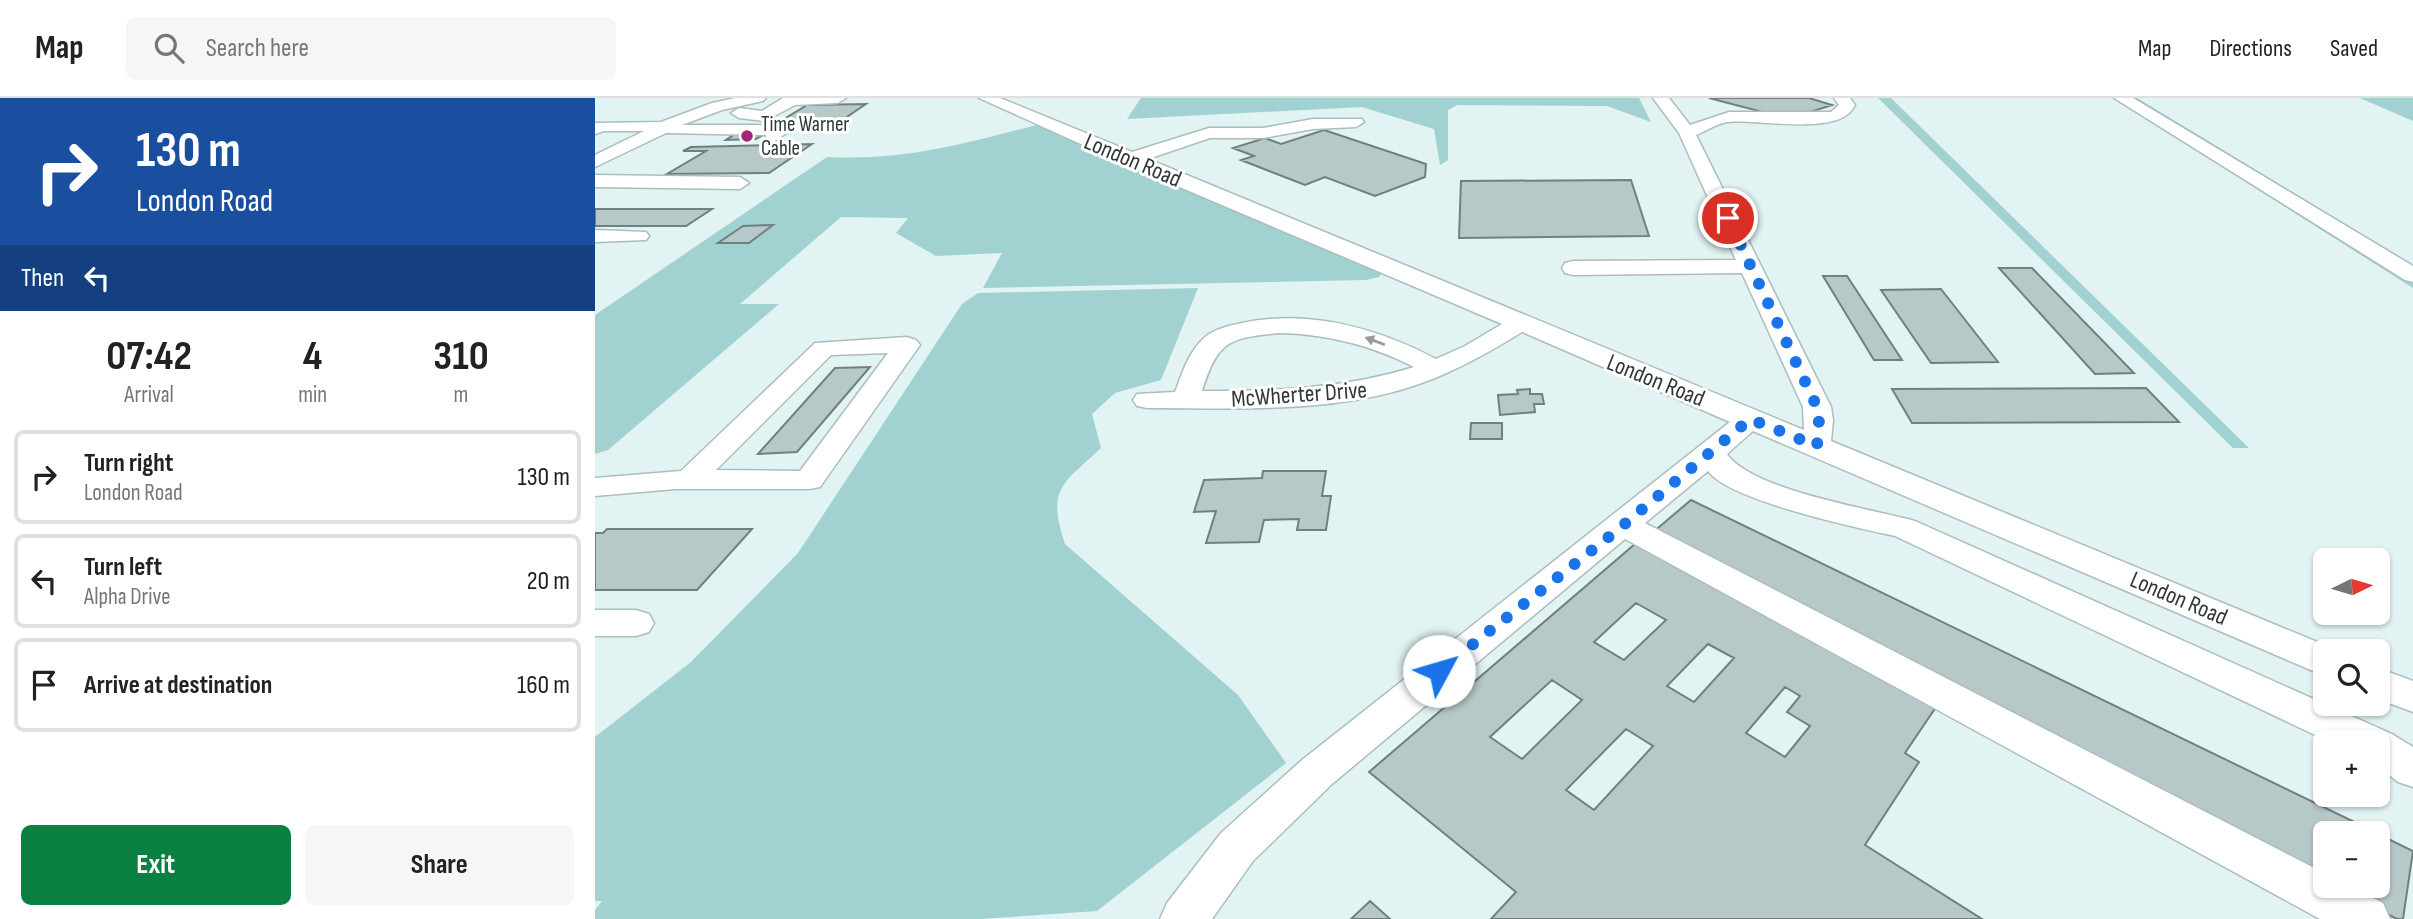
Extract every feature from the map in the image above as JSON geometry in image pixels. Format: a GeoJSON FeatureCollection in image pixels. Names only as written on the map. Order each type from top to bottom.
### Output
{"type":"FeatureCollection","features":[{"type":"Feature","properties":{"kind":"street"},"geometry":{"type":"LineString","coordinates":[[693,98],[714,107],[765,116],[791,100],[838,98]]}},
{"type":"Feature","properties":{"kind":"street"},"geometry":{"type":"LineString","coordinates":[[595,162],[661,128],[714,107],[758,98]]}},
{"type":"Feature","properties":{"kind":"street"},"geometry":{"type":"LineString","coordinates":[[1661,98],[1687,133],[1817,407],[1817,446]]}},
{"type":"Feature","properties":{"kind":"street"},"geometry":{"type":"LineString","coordinates":[[1707,109],[1728,117],[1763,120],[1834,117],[1844,112],[1847,105],[1842,98]]}},
{"type":"Feature","properties":{"kind":"street"},"geometry":{"type":"LineString","coordinates":[[2122,98],[2413,275]]}},
{"type":"Feature","properties":{"kind":"street","name":"London Road"},"geometry":{"type":"LineString","coordinates":[[983,105],[1005,106],[1035,118],[2313,656]]}},
{"type":"Feature","properties":{"kind":"street"},"geometry":{"type":"LineString","coordinates":[[598,128],[626,114]]}},
{"type":"Feature","properties":{"kind":"street"},"geometry":{"type":"LineString","coordinates":[[1687,133],[1728,117]]}},
{"type":"Feature","properties":{"kind":"street"},"geometry":{"type":"LineString","coordinates":[[1009,126],[1035,118]]}},
{"type":"Feature","properties":{"kind":"street"},"geometry":{"type":"LineString","coordinates":[[1129,159],[1209,133],[1263,133],[1313,124],[1356,122]]}},
{"type":"Feature","properties":{"kind":"street"},"geometry":{"type":"LineString","coordinates":[[598,128],[783,130],[773,137]]}},
{"type":"Feature","properties":{"kind":"street"},"geometry":{"type":"LineString","coordinates":[[595,181],[740,183]]}},
{"type":"Feature","properties":{"kind":"street"},"geometry":{"type":"LineString","coordinates":[[595,236],[639,236]]}},
{"type":"Feature","properties":{"kind":"street"},"geometry":{"type":"LineString","coordinates":[[1573,268],[1751,267]]}},
{"type":"Feature","properties":{"kind":"street","name":"McWherter Drive"},"geometry":{"type":"LineString","coordinates":[[1147,400],[1295,398],[1363,392],[1394,385],[1436,369],[1494,341],[1520,323]]}},
{"type":"Feature","properties":{"kind":"street"},"geometry":{"type":"LineString","coordinates":[[1186,400],[1203,354],[1217,339],[1238,331],[1270,326],[1313,326],[1358,334],[1436,369]]}},
{"type":"Feature","properties":{"kind":"street"},"geometry":{"type":"LineString","coordinates":[[595,487],[643,480],[691,478],[809,480],[907,345],[824,348],[691,478]]}},
{"type":"Feature","properties":{"kind":"street"},"geometry":{"type":"LineString","coordinates":[[1184,919],[1237,847],[1317,772],[1624,525],[1750,419]]}},
{"type":"Feature","properties":{"kind":"street"},"geometry":{"type":"LineString","coordinates":[[1711,453],[1723,471],[1758,487],[1838,514],[1905,528],[2343,730]]}},
{"type":"Feature","properties":{"kind":"street"},"geometry":{"type":"LineString","coordinates":[[1624,525],[2366,919]]}},
{"type":"Feature","properties":{"kind":"street"},"geometry":{"type":"LineString","coordinates":[[595,623],[636,623]]}},
{"type":"Feature","properties":{"kind":"street"},"geometry":{"type":"LineString","coordinates":[[2390,688],[2413,697]]}},
{"type":"Feature","properties":{"kind":"street"},"geometry":{"type":"LineString","coordinates":[[2390,751],[2413,770]]}},
{"type":"Feature","properties":{"kind":"shaded area"},"geometry":{"type":"Polygon","coordinates":[[[1141,98],[1639,98],[1651,122],[1607,106],[1457,105],[1448,110],[1448,160],[1440,165],[1434,129],[1362,107],[1127,119],[1141,98]]]}},
{"type":"Feature","properties":{"kind":"shaded area"},"geometry":{"type":"Polygon","coordinates":[[[1878,98],[1891,98],[2249,448],[2233,448],[1878,98]]]}},
{"type":"Feature","properties":{"kind":"shaded area"},"geometry":{"type":"Polygon","coordinates":[[[2113,98],[2137,98],[2413,265],[2413,288],[2113,98]]]}},
{"type":"Feature","properties":{"kind":"shaded area"},"geometry":{"type":"Polygon","coordinates":[[[2360,98],[2413,98],[2413,121],[2360,98]]]}},
{"type":"Feature","properties":{"kind":"shaded area"},"geometry":{"type":"Polygon","coordinates":[[[1037,125],[1382,272],[1379,277],[1366,280],[983,288],[1002,253],[936,256],[896,233],[908,218],[841,217],[740,304],[779,304],[608,450],[595,454],[595,315],[827,157],[908,154],[958,145],[1037,125]]]}},
{"type":"Feature","properties":{"kind":"shaded area"},"geometry":{"type":"Polygon","coordinates":[[[1198,288],[1161,380],[1115,393],[1092,414],[1101,448],[1068,479],[1058,499],[1057,510],[1065,544],[1238,695],[1286,763],[1097,911],[980,919],[595,919],[595,910],[602,901],[595,901],[595,737],[691,662],[798,553],[962,304],[978,293],[1198,288]]]}},
{"type":"Feature","properties":{"kind":"building"},"geometry":{"type":"Polygon","coordinates":[[[1709,98],[1809,98],[1832,105],[1801,115],[1774,115],[1709,98]]]}},
{"type":"Feature","properties":{"kind":"building"},"geometry":{"type":"Polygon","coordinates":[[[866,104],[838,123],[776,124],[807,105],[866,104]]]}},
{"type":"Feature","properties":{"kind":"building"},"geometry":{"type":"Polygon","coordinates":[[[1324,130],[1426,164],[1425,177],[1375,196],[1325,177],[1305,185],[1241,160],[1254,156],[1233,148],[1265,138],[1281,144],[1324,130]]]}},
{"type":"Feature","properties":{"kind":"building","name":"Time Warner Cable"},"geometry":{"type":"Polygon","coordinates":[[[738,132],[768,132],[756,139],[726,140],[738,132]]]}},
{"type":"Feature","properties":{"kind":"building"},"geometry":{"type":"Polygon","coordinates":[[[812,144],[769,173],[667,174],[706,151],[683,151],[691,147],[812,144]]]}},
{"type":"Feature","properties":{"kind":"building"},"geometry":{"type":"Polygon","coordinates":[[[1631,180],[1649,236],[1459,238],[1461,181],[1631,180]]]}},
{"type":"Feature","properties":{"kind":"building"},"geometry":{"type":"Polygon","coordinates":[[[595,209],[712,209],[686,226],[595,226],[595,209]]]}},
{"type":"Feature","properties":{"kind":"building"},"geometry":{"type":"Polygon","coordinates":[[[773,225],[749,243],[718,243],[743,226],[773,225]]]}},
{"type":"Feature","properties":{"kind":"building"},"geometry":{"type":"Polygon","coordinates":[[[1999,268],[2032,268],[2134,373],[2095,374],[1999,268]]]}},
{"type":"Feature","properties":{"kind":"building"},"geometry":{"type":"Polygon","coordinates":[[[1823,276],[1847,276],[1902,360],[1874,360],[1823,276]]]}},
{"type":"Feature","properties":{"kind":"building"},"geometry":{"type":"Polygon","coordinates":[[[1941,289],[1998,362],[1931,363],[1881,290],[1941,289]]]}},
{"type":"Feature","properties":{"kind":"building"},"geometry":{"type":"Polygon","coordinates":[[[870,367],[797,452],[758,454],[835,368],[870,367]]]}},
{"type":"Feature","properties":{"kind":"building"},"geometry":{"type":"Polygon","coordinates":[[[2146,388],[2179,422],[1912,423],[1892,389],[2146,388]]]}},
{"type":"Feature","properties":{"kind":"building"},"geometry":{"type":"Polygon","coordinates":[[[1530,389],[1530,394],[1542,394],[1544,404],[1534,404],[1535,412],[1500,415],[1498,395],[1518,394],[1517,390],[1530,389]]]}},
{"type":"Feature","properties":{"kind":"building"},"geometry":{"type":"Polygon","coordinates":[[[1471,423],[1502,423],[1502,439],[1470,439],[1471,423]]]}},
{"type":"Feature","properties":{"kind":"building"},"geometry":{"type":"Polygon","coordinates":[[[1263,471],[1326,471],[1322,496],[1331,496],[1326,530],[1297,530],[1299,519],[1264,520],[1259,542],[1206,543],[1216,511],[1194,512],[1204,480],[1262,478],[1263,471]]]}},
{"type":"Feature","properties":{"kind":"building"},"geometry":{"type":"Polygon","coordinates":[[[1691,500],[2313,802],[2313,807],[2323,807],[2352,821],[2313,821],[2313,875],[1652,533],[1691,500]]]}},
{"type":"Feature","properties":{"kind":"building"},"geometry":{"type":"Polygon","coordinates":[[[607,529],[752,529],[697,590],[595,590],[595,533],[603,533],[607,529]]]}},
{"type":"Feature","properties":{"kind":"building"},"geometry":{"type":"Polygon","coordinates":[[[1635,544],[1938,704],[1905,753],[1919,762],[1865,845],[1982,919],[1491,919],[1516,892],[1369,772],[1635,544]],[[1636,603],[1594,642],[1624,660],[1666,620],[1636,603]],[[1708,644],[1667,686],[1694,702],[1734,658],[1708,644]],[[1552,680],[1490,737],[1522,759],[1582,700],[1552,680]],[[1785,687],[1746,733],[1785,757],[1810,726],[1787,712],[1800,696],[1785,687]],[[1626,729],[1566,790],[1594,810],[1653,746],[1626,729]]]}},
{"type":"Feature","properties":{"kind":"building"},"geometry":{"type":"Polygon","coordinates":[[[2390,840],[2413,851],[2403,919],[2397,919],[2356,898],[2390,898],[2390,840]]]}},
{"type":"Feature","properties":{"kind":"building"},"geometry":{"type":"Polygon","coordinates":[[[1370,901],[1390,919],[1351,919],[1370,901]]]}},
{"type":"Feature","properties":{"kind":"place","name":"Time Warner Cable"},"geometry":{"type":"Point","coordinates":[747,136]}},
{"type":"Feature","properties":{"kind":"route"},"geometry":{"type":"LineString","coordinates":[[1439,671],[1615,532],[1750,419],[1817,446],[1817,407],[1728,218]]}}]}
